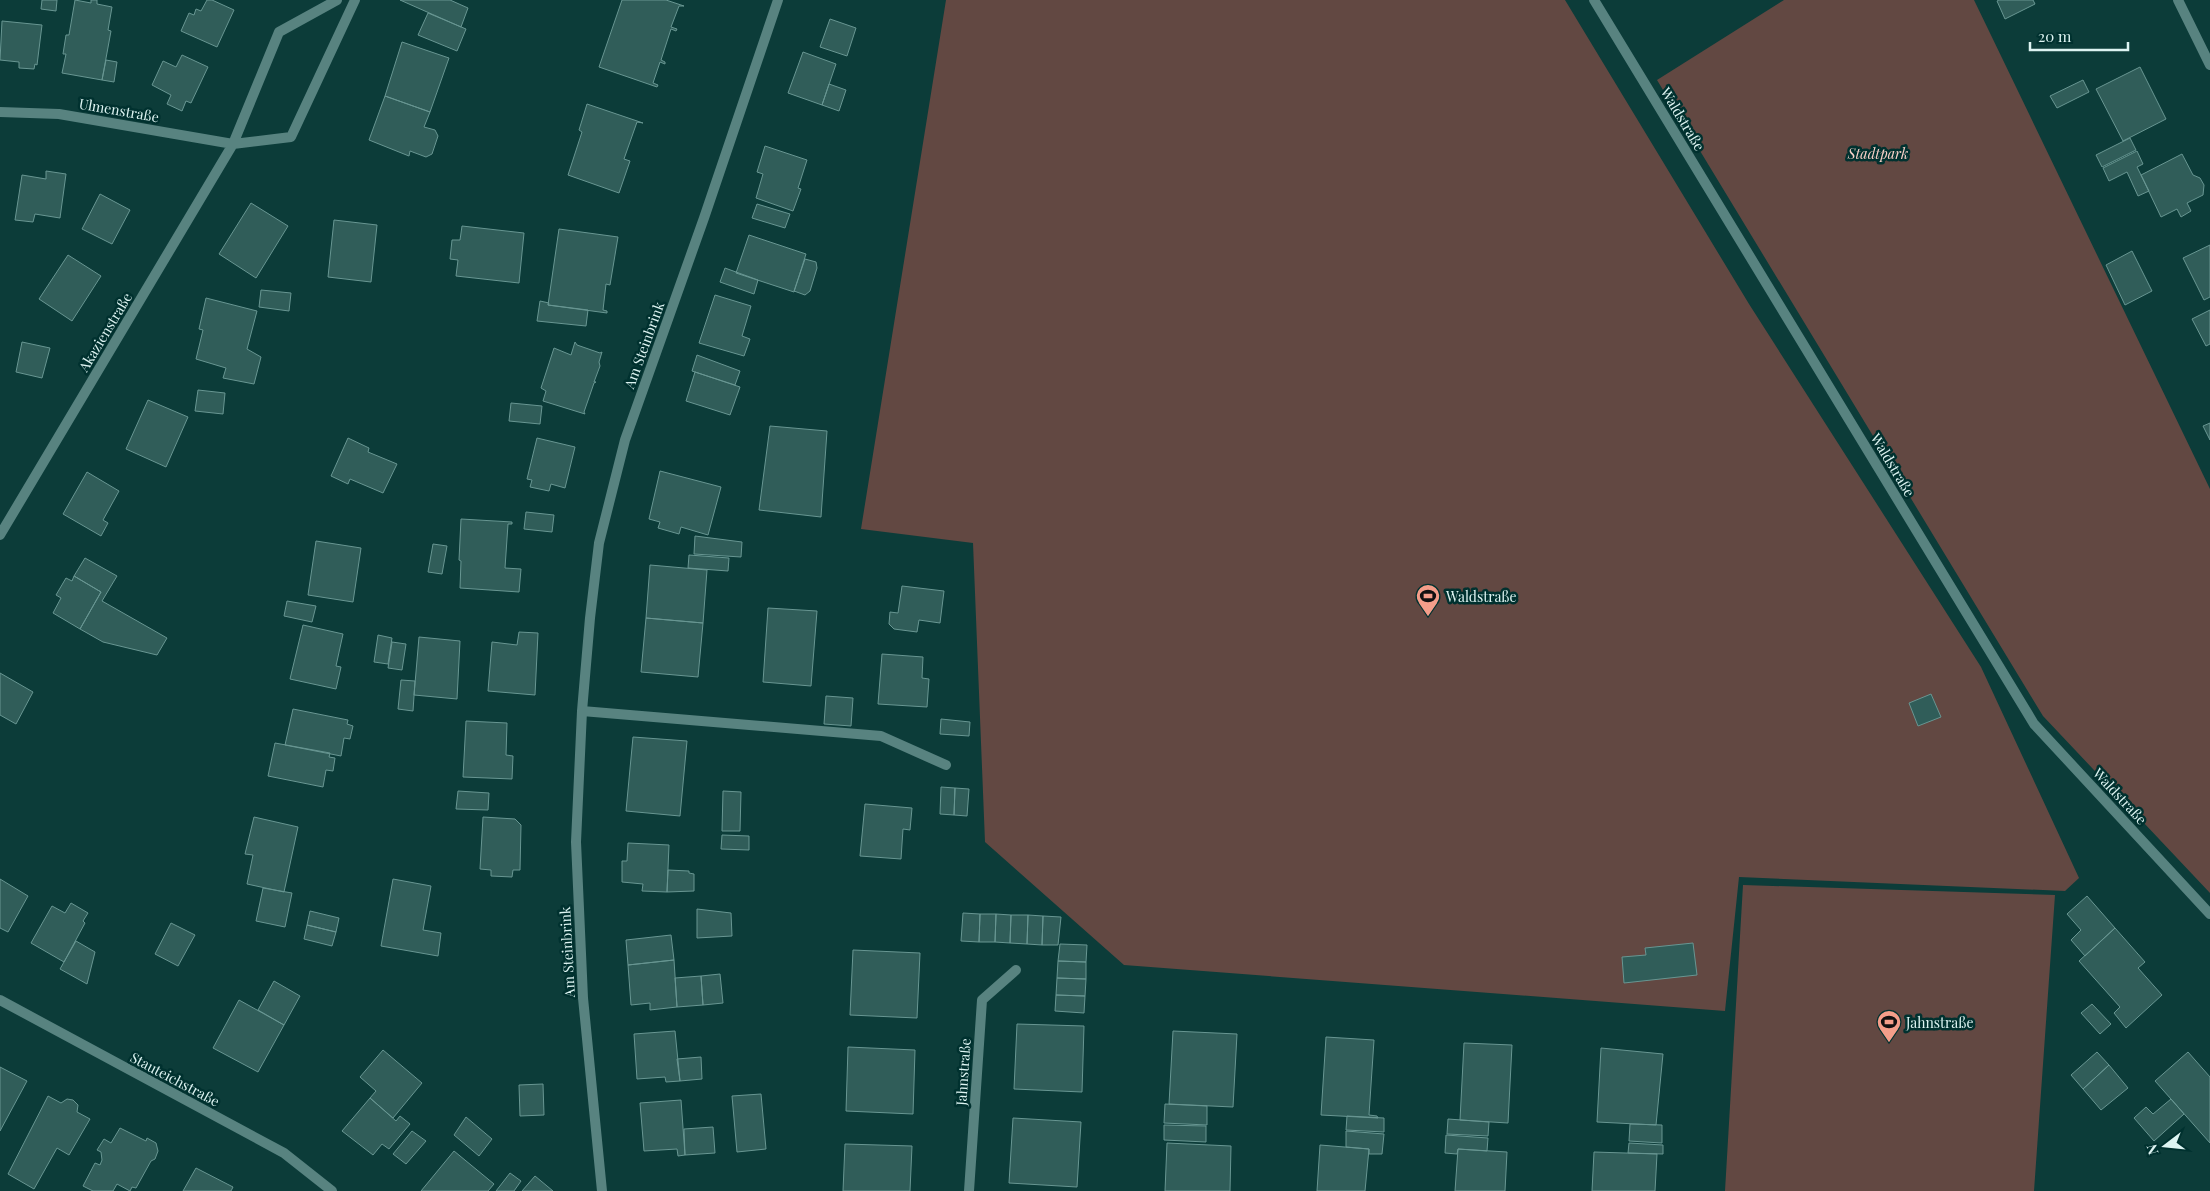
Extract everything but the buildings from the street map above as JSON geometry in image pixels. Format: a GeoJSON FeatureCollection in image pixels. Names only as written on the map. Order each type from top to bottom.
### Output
{"type":"FeatureCollection","features":[{"type":"Feature","properties":{"kind":"street","name":"Akazienstraße"},"geometry":{"type":"LineString","coordinates":[[0,535],[233,144],[278,32],[337,0]]}},
{"type":"Feature","properties":{"kind":"street"},"geometry":{"type":"LineString","coordinates":[[233,144],[292,137],[355,0]]}},
{"type":"Feature","properties":{"kind":"street","name":"Am Steinbrink"},"geometry":{"type":"LineString","coordinates":[[602,1191],[582,998],[576,852],[582,711],[599,543],[625,440],[704,218],[778,0]]}},
{"type":"Feature","properties":{"kind":"street","name":"Waldstraße"},"geometry":{"type":"LineString","coordinates":[[1594,0],[2034,724],[2210,914]]}},
{"type":"Feature","properties":{"kind":"street"},"geometry":{"type":"LineString","coordinates":[[2178,0],[2210,65]]}},
{"type":"Feature","properties":{"kind":"street","name":"Ulmenstraße"},"geometry":{"type":"LineString","coordinates":[[0,112],[59,114],[233,144]]}},
{"type":"Feature","properties":{"kind":"street"},"geometry":{"type":"LineString","coordinates":[[582,711],[881,736],[946,764]]}},
{"type":"Feature","properties":{"kind":"street","name":"Jahnstraße"},"geometry":{"type":"LineString","coordinates":[[969,1191],[982,1000],[1016,970]]}},
{"type":"Feature","properties":{"kind":"street","name":"Stauteichstraße"},"geometry":{"type":"LineString","coordinates":[[0,1000],[284,1153],[332,1191]]}},
{"type":"Feature","properties":{"kind":"green space"},"geometry":{"type":"Polygon","coordinates":[[[946,0],[1565,0],[1749,304],[1981,667],[2079,878],[2065,891],[1739,877],[1725,1011],[1124,965],[985,842],[973,543],[861,529],[946,0]]]}},
{"type":"Feature","properties":{"kind":"green space","name":"Stadtpark"},"geometry":{"type":"Polygon","coordinates":[[[1784,0],[1974,0],[2210,489],[2210,893],[2043,716],[1657,80],[1784,0]]]}},
{"type":"Feature","properties":{"kind":"green space","name":"Jahnstraße"},"geometry":{"type":"Polygon","coordinates":[[[1743,885],[2055,895],[2034,1191],[1725,1191],[1743,885]]]}},
{"type":"Feature","properties":{"kind":"place","name":"Waldstraße"},"geometry":{"type":"Point","coordinates":[1428,617]}},
{"type":"Feature","properties":{"kind":"place","name":"Jahnstraße"},"geometry":{"type":"Point","coordinates":[1889,1043]}}]}
